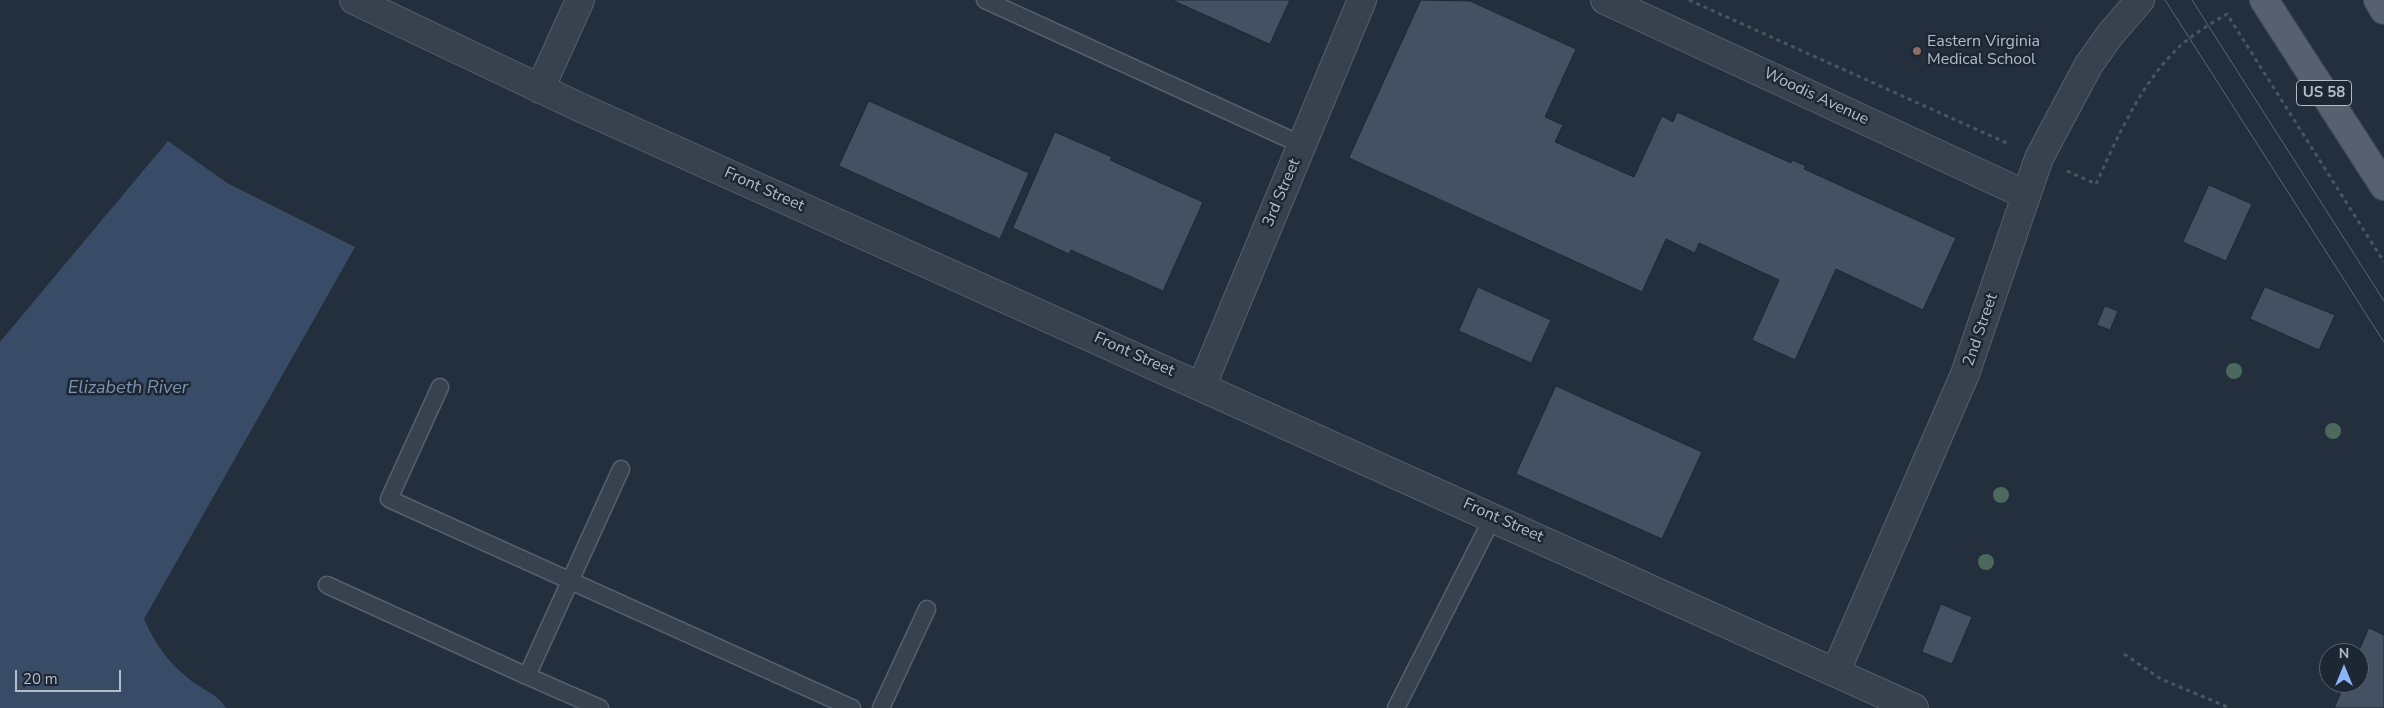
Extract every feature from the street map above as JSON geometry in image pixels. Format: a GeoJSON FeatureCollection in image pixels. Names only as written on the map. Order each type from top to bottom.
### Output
{"type":"FeatureCollection","features":[{"type":"Feature","properties":{"kind":"main road","name":"US 58"},"geometry":{"type":"LineString","coordinates":[[2264,0],[2384,186]]}},
{"type":"Feature","properties":{"kind":"main road"},"geometry":{"type":"LineString","coordinates":[[2378,0],[2384,10]]}},
{"type":"Feature","properties":{"kind":"street","name":"Front Street"},"geometry":{"type":"LineString","coordinates":[[354,0],[540,89],[1836,671],[1914,708]]}},
{"type":"Feature","properties":{"kind":"street"},"geometry":{"type":"LineString","coordinates":[[540,89],[580,0]]}},
{"type":"Feature","properties":{"kind":"street","name":"3rd Street"},"geometry":{"type":"LineString","coordinates":[[1202,386],[1362,0]]}},
{"type":"Feature","properties":{"kind":"street","name":"Woodis Avenue"},"geometry":{"type":"LineString","coordinates":[[1606,0],[2026,194]]}},
{"type":"Feature","properties":{"kind":"street","name":"2nd Street"},"geometry":{"type":"LineString","coordinates":[[1836,671],[1962,382],[2039,158],[2072,94],[2108,36],[2140,0]]}},
{"type":"Feature","properties":{"kind":"lane"},"geometry":{"type":"LineString","coordinates":[[985,0],[1302,145]]}},
{"type":"Feature","properties":{"kind":"lane"},"geometry":{"type":"LineString","coordinates":[[440,387],[390,499],[852,708]]}},
{"type":"Feature","properties":{"kind":"lane"},"geometry":{"type":"LineString","coordinates":[[527,676],[621,469]]}},
{"type":"Feature","properties":{"kind":"lane"},"geometry":{"type":"LineString","coordinates":[[1396,708],[1493,517]]}},
{"type":"Feature","properties":{"kind":"lane"},"geometry":{"type":"LineString","coordinates":[[327,585],[600,708]]}},
{"type":"Feature","properties":{"kind":"lane"},"geometry":{"type":"LineString","coordinates":[[881,708],[927,609]]}},
{"type":"Feature","properties":{"kind":"path"},"geometry":{"type":"LineString","coordinates":[[1688,0],[1982,132]]}},
{"type":"Feature","properties":{"kind":"path"},"geometry":{"type":"LineString","coordinates":[[2096,184],[2121,130],[2160,69],[2179,47],[2227,14],[2384,262]]}},
{"type":"Feature","properties":{"kind":"path"},"geometry":{"type":"LineString","coordinates":[[2124,654],[2161,679],[2230,708]]}},
{"type":"Feature","properties":{"kind":"water","name":"Elizabeth River"},"geometry":{"type":"Polygon","coordinates":[[[168,141],[227,183],[355,247],[144,619],[153,637],[168,659],[181,673],[219,699],[226,708],[0,708],[0,342],[168,141]]]}},
{"type":"Feature","properties":{"kind":"building"},"geometry":{"type":"Polygon","coordinates":[[[1172,0],[1290,0],[1270,44],[1172,0]]]}},
{"type":"Feature","properties":{"kind":"building"},"geometry":{"type":"Polygon","coordinates":[[[1421,0],[1470,1],[1576,49],[1545,117],[1563,125],[1555,142],[1634,177],[1662,116],[1673,122],[1677,112],[1791,163],[1792,160],[1806,166],[1804,169],[1956,238],[1923,310],[1836,269],[1795,360],[1752,340],[1779,280],[1699,243],[1695,253],[1666,239],[1642,292],[1349,158],[1421,0]]]}},
{"type":"Feature","properties":{"kind":"building"},"geometry":{"type":"Polygon","coordinates":[[[869,101],[1029,173],[1000,239],[839,166],[869,101]]]}},
{"type":"Feature","properties":{"kind":"building"},"geometry":{"type":"Polygon","coordinates":[[[1055,132],[1112,157],[1110,160],[1203,202],[1163,291],[1071,250],[1069,254],[1013,228],[1055,132]]]}},
{"type":"Feature","properties":{"kind":"building"},"geometry":{"type":"Polygon","coordinates":[[[2209,185],[2252,204],[2226,261],[2183,242],[2209,185]]]}},
{"type":"Feature","properties":{"kind":"building"},"geometry":{"type":"Polygon","coordinates":[[[1478,287],[1551,320],[1531,363],[1459,331],[1478,287]]]}},
{"type":"Feature","properties":{"kind":"building"},"geometry":{"type":"Polygon","coordinates":[[[2265,287],[2335,315],[2319,350],[2250,319],[2265,287]]]}},
{"type":"Feature","properties":{"kind":"building"},"geometry":{"type":"Polygon","coordinates":[[[2105,306],[2118,311],[2110,330],[2097,325],[2105,306]]]}},
{"type":"Feature","properties":{"kind":"building"},"geometry":{"type":"Polygon","coordinates":[[[1556,386],[1702,452],[1662,539],[1516,474],[1556,386]]]}},
{"type":"Feature","properties":{"kind":"building"},"geometry":{"type":"Polygon","coordinates":[[[1941,604],[1972,617],[1952,664],[1922,652],[1941,604]]]}},
{"type":"Feature","properties":{"kind":"building"},"geometry":{"type":"Polygon","coordinates":[[[2369,628],[2384,635],[2384,708],[2334,708],[2341,693],[2369,693],[2369,643],[2362,643],[2369,628]]]}},
{"type":"Feature","properties":{"kind":"tram line"},"geometry":{"type":"LineString","coordinates":[[2165,0],[2384,342]]}},
{"type":"Feature","properties":{"kind":"tram line"},"geometry":{"type":"LineString","coordinates":[[2192,0],[2384,301]]}},
{"type":"Feature","properties":{"kind":"place","name":"Eastern Virginia Medical School"},"geometry":{"type":"Point","coordinates":[1917,51]}}]}
